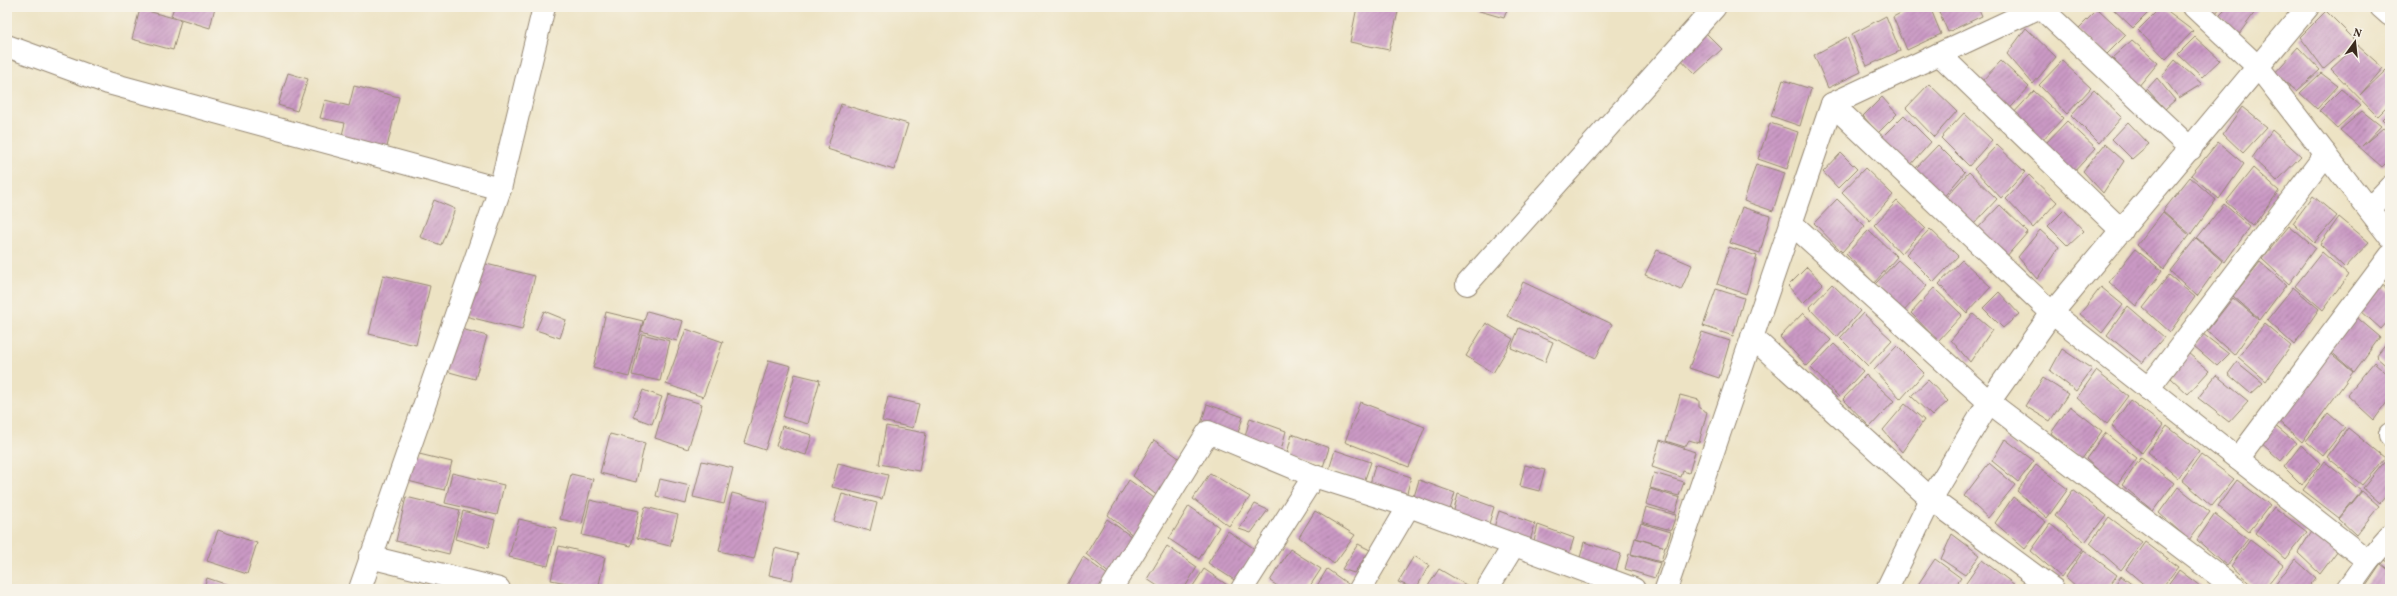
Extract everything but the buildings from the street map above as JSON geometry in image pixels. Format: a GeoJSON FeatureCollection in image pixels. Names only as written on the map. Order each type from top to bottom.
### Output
{"type":"FeatureCollection","features":[{"type":"Feature","properties":{"kind":"street"},"geometry":{"type":"LineString","coordinates":[[360,589],[500,189],[544,7]]}},
{"type":"Feature","properties":{"kind":"street"},"geometry":{"type":"LineString","coordinates":[[1467,284],[1715,7]]}},
{"type":"Feature","properties":{"kind":"street"},"geometry":{"type":"LineString","coordinates":[[1666,589],[1832,104],[2040,7],[2191,149]]}},
{"type":"Feature","properties":{"kind":"street"},"geometry":{"type":"LineString","coordinates":[[2194,7],[2259,68],[2390,237]]}},
{"type":"Feature","properties":{"kind":"street"},"geometry":{"type":"LineString","coordinates":[[1887,589],[1931,499],[1990,402],[2052,313],[2259,68],[2308,7]]}},
{"type":"Feature","properties":{"kind":"street"},"geometry":{"type":"LineString","coordinates":[[7,46],[108,83],[500,189]]}},
{"type":"Feature","properties":{"kind":"street"},"geometry":{"type":"LineString","coordinates":[[1939,54],[2122,230]]}},
{"type":"Feature","properties":{"kind":"street"},"geometry":{"type":"LineString","coordinates":[[1832,104],[2052,313],[2368,561]]}},
{"type":"Feature","properties":{"kind":"street"},"geometry":{"type":"LineString","coordinates":[[2148,389],[2326,154]]}},
{"type":"Feature","properties":{"kind":"street"},"geometry":{"type":"LineString","coordinates":[[2369,209],[2390,187]]}},
{"type":"Feature","properties":{"kind":"street"},"geometry":{"type":"LineString","coordinates":[[1792,223],[1990,402],[2236,589]]}},
{"type":"Feature","properties":{"kind":"street"},"geometry":{"type":"LineString","coordinates":[[2238,459],[2390,256]]}},
{"type":"Feature","properties":{"kind":"street"},"geometry":{"type":"LineString","coordinates":[[1752,337],[1931,499],[2053,589]]}},
{"type":"Feature","properties":{"kind":"street"},"geometry":{"type":"LineString","coordinates":[[1112,589],[1208,432],[1314,476],[1409,506],[1625,588]]}},
{"type":"Feature","properties":{"kind":"street"},"geometry":{"type":"LineString","coordinates":[[1242,589],[1314,476]]}},
{"type":"Feature","properties":{"kind":"street"},"geometry":{"type":"LineString","coordinates":[[1360,589],[1409,506]]}},
{"type":"Feature","properties":{"kind":"street"},"geometry":{"type":"LineString","coordinates":[[2348,589],[2368,561],[2390,536]]}},
{"type":"Feature","properties":{"kind":"street"},"geometry":{"type":"LineString","coordinates":[[1487,589],[1514,545]]}},
{"type":"Feature","properties":{"kind":"street"},"geometry":{"type":"LineString","coordinates":[[370,557],[499,589]]}}]}
